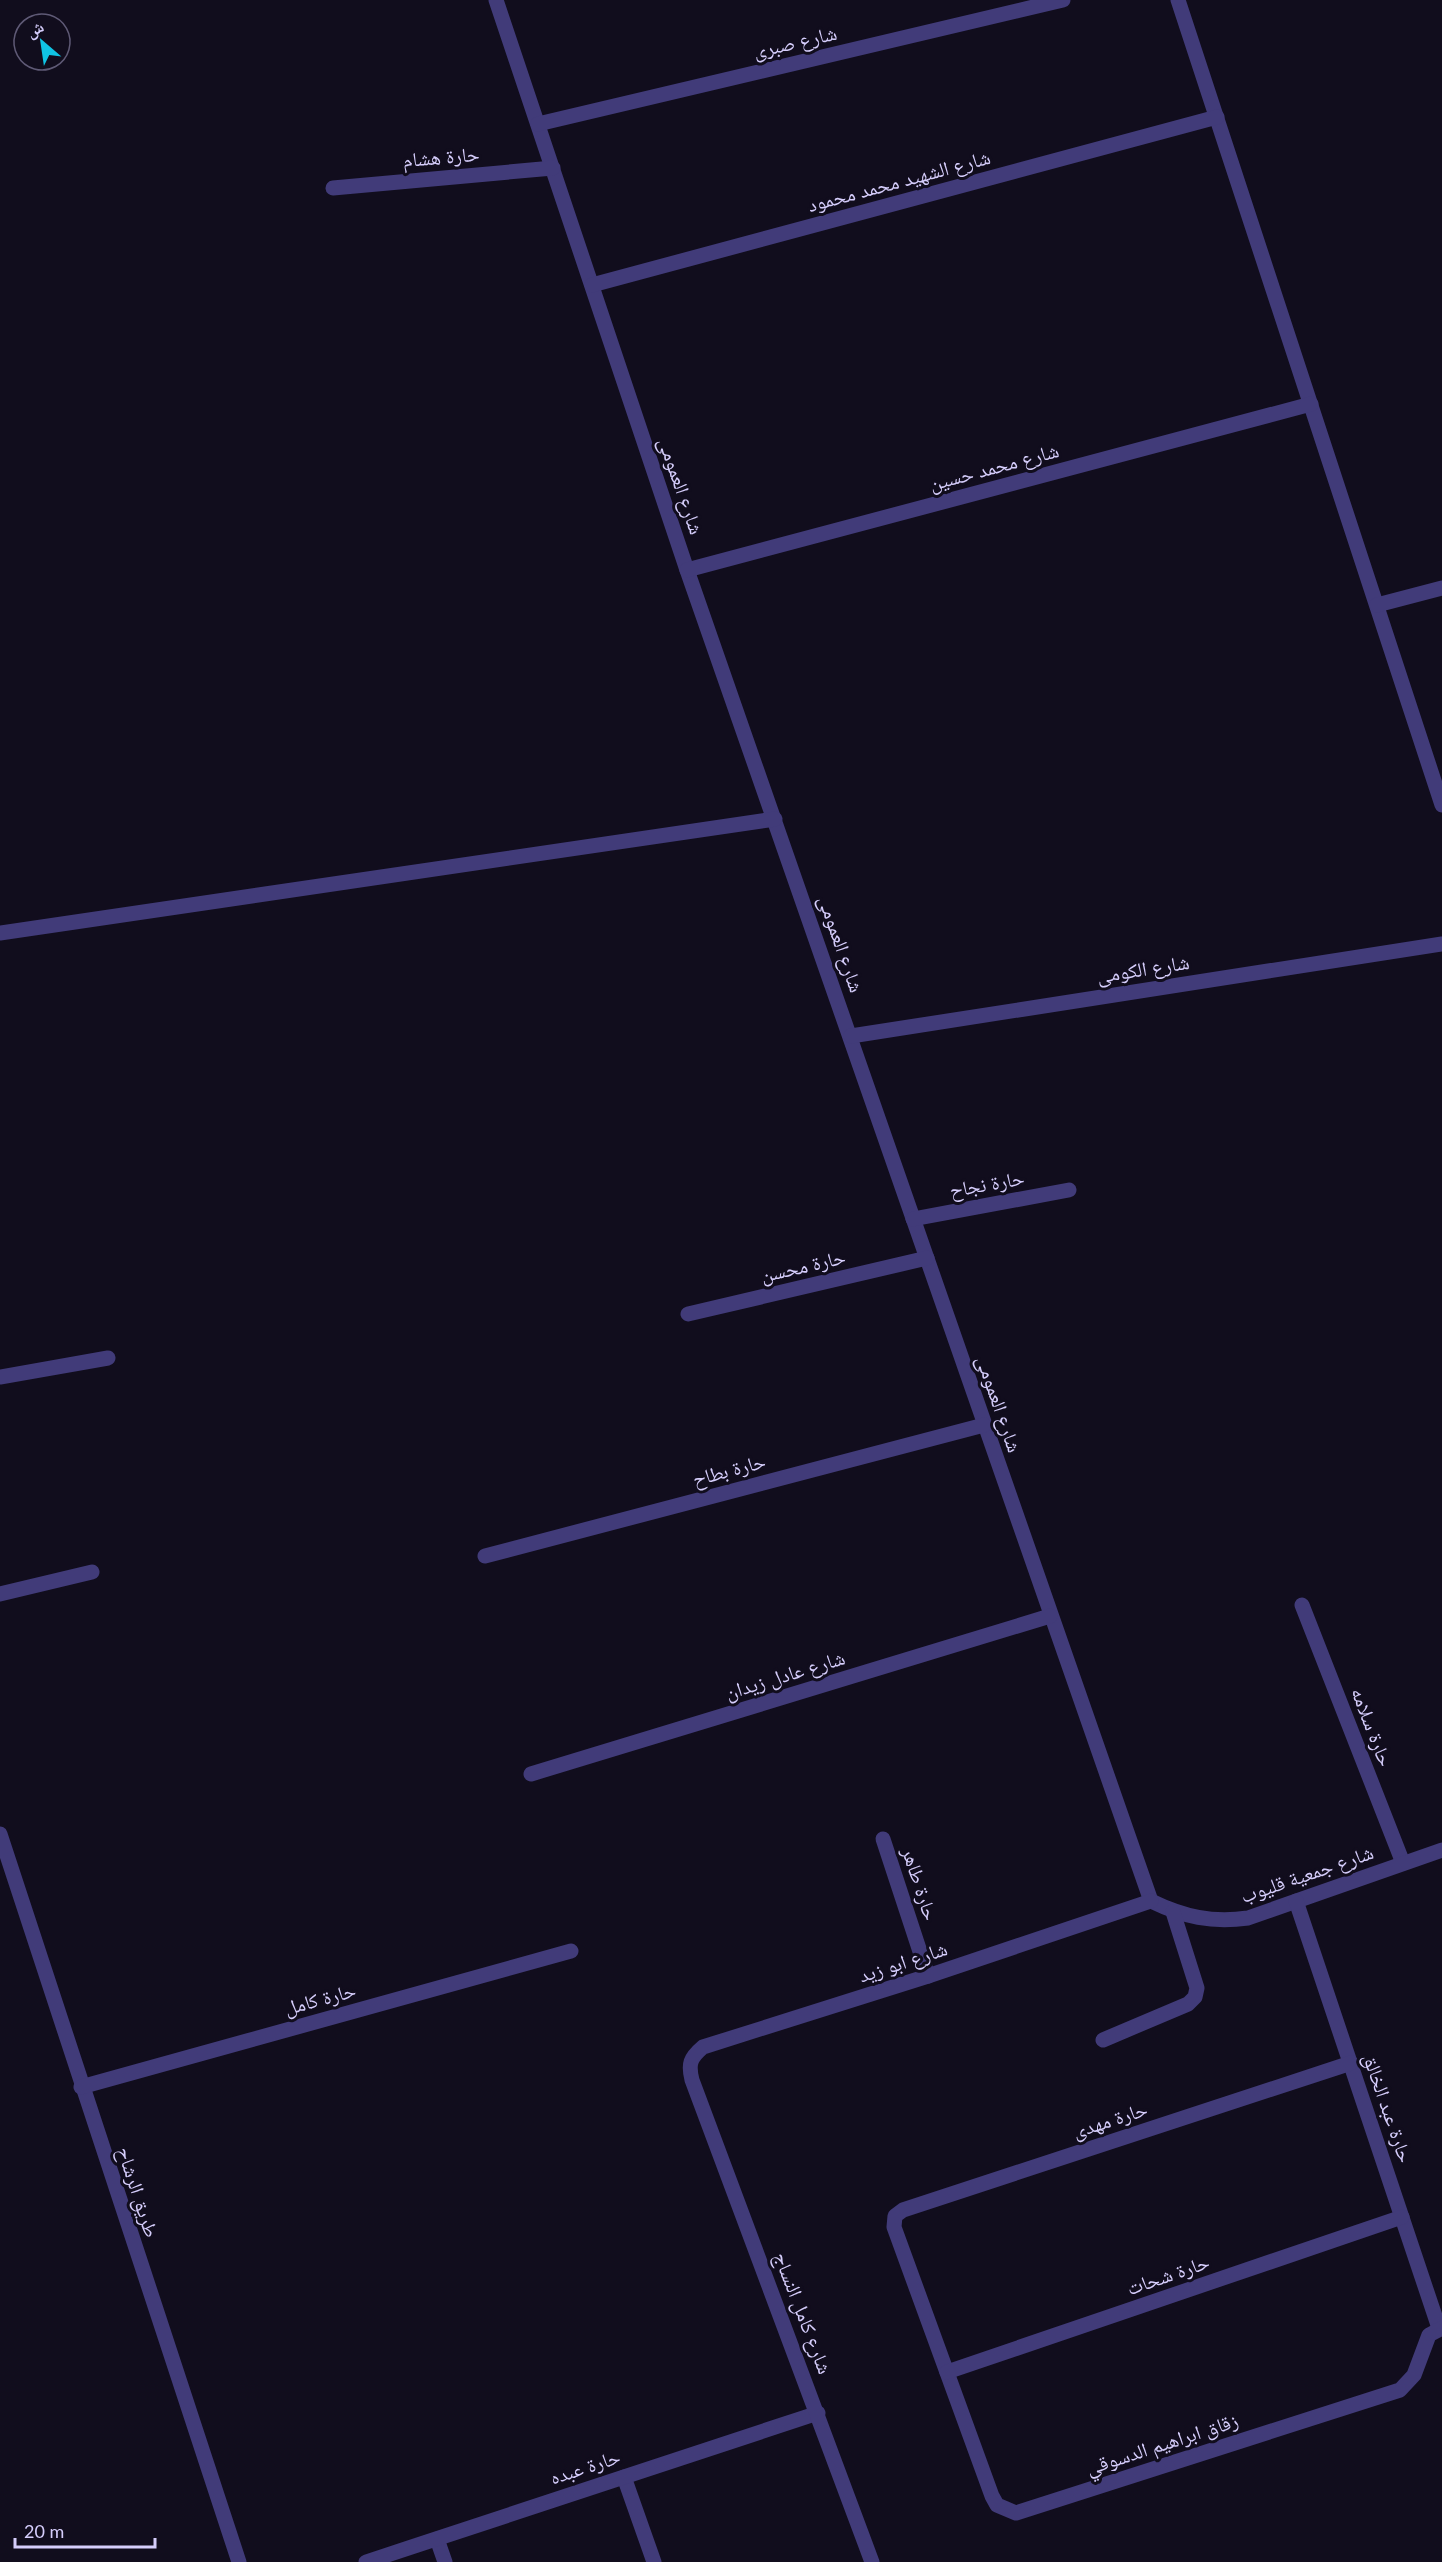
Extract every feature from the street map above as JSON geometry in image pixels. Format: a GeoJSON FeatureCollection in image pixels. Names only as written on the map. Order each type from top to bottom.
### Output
{"type":"FeatureCollection","features":[{"type":"Feature","properties":{"kind":"street","name":"شارع العمومى"},"geometry":{"type":"LineString","coordinates":[[496,0],[687,570],[1151,1901]]}},
{"type":"Feature","properties":{"kind":"street","name":"شارع صبرى"},"geometry":{"type":"LineString","coordinates":[[538,124],[1063,0]]}},
{"type":"Feature","properties":{"kind":"street"},"geometry":{"type":"LineString","coordinates":[[1178,0],[1442,805]]}},
{"type":"Feature","properties":{"kind":"street","name":"شارع الشهيد محمد محمود"},"geometry":{"type":"LineString","coordinates":[[592,285],[1217,117]]}},
{"type":"Feature","properties":{"kind":"street","name":"حارة هشام"},"geometry":{"type":"LineString","coordinates":[[333,188],[553,168]]}},
{"type":"Feature","properties":{"kind":"street","name":"شارع محمد حسين"},"geometry":{"type":"LineString","coordinates":[[687,570],[1311,404]]}},
{"type":"Feature","properties":{"kind":"street"},"geometry":{"type":"LineString","coordinates":[[1377,605],[1442,588]]}},
{"type":"Feature","properties":{"kind":"street"},"geometry":{"type":"LineString","coordinates":[[0,933],[775,819]]}},
{"type":"Feature","properties":{"kind":"street","name":"شارع الكومى"},"geometry":{"type":"LineString","coordinates":[[851,1036],[1442,944]]}},
{"type":"Feature","properties":{"kind":"street","name":"حارة نجاح"},"geometry":{"type":"LineString","coordinates":[[914,1219],[1069,1190]]}},
{"type":"Feature","properties":{"kind":"street","name":"حارة محسن"},"geometry":{"type":"LineString","coordinates":[[688,1314],[927,1258]]}},
{"type":"Feature","properties":{"kind":"street"},"geometry":{"type":"LineString","coordinates":[[0,1377],[108,1358]]}},
{"type":"Feature","properties":{"kind":"street","name":"حارة بطاح"},"geometry":{"type":"LineString","coordinates":[[485,1556],[984,1425]]}},
{"type":"Feature","properties":{"kind":"street"},"geometry":{"type":"LineString","coordinates":[[0,1594],[92,1572]]}},
{"type":"Feature","properties":{"kind":"street","name":"حارة سلامه"},"geometry":{"type":"LineString","coordinates":[[1302,1605],[1403,1863]]}},
{"type":"Feature","properties":{"kind":"street","name":"شارع عادل زيدان"},"geometry":{"type":"LineString","coordinates":[[531,1774],[1050,1616]]}},
{"type":"Feature","properties":{"kind":"street","name":"طريق الرشاح"},"geometry":{"type":"LineString","coordinates":[[0,1834],[239,2562]]}},
{"type":"Feature","properties":{"kind":"street","name":"حارة طاهر"},"geometry":{"type":"LineString","coordinates":[[883,1839],[928,1976]]}},
{"type":"Feature","properties":{"kind":"street","name":"شارع جمعية قليوب"},"geometry":{"type":"LineString","coordinates":[[1151,1901],[1173,1912],[1197,1919],[1222,1921],[1248,1918],[1442,1850]]}},
{"type":"Feature","properties":{"kind":"street","name":"شارع ابو زيد"},"geometry":{"type":"LineString","coordinates":[[692,2080],[689,2067],[692,2056],[703,2047],[928,1976],[1151,1901]]}},
{"type":"Feature","properties":{"kind":"street","name":"حارة عبد الخالق"},"geometry":{"type":"LineString","coordinates":[[1296,1901],[1441,2328]]}},
{"type":"Feature","properties":{"kind":"street"},"geometry":{"type":"LineString","coordinates":[[1103,2040],[1188,2004],[1195,1997],[1197,1988],[1173,1912]]}},
{"type":"Feature","properties":{"kind":"street","name":"حارة كامل"},"geometry":{"type":"LineString","coordinates":[[81,2086],[571,1951]]}},
{"type":"Feature","properties":{"kind":"street","name":"حارة مهدى"},"geometry":{"type":"LineString","coordinates":[[947,2372],[894,2227],[896,2217],[903,2210],[1351,2063]]}},
{"type":"Feature","properties":{"kind":"street","name":"شارع كامل النساج"},"geometry":{"type":"LineString","coordinates":[[692,2080],[872,2562]]}},
{"type":"Feature","properties":{"kind":"street","name":"حارة شحات"},"geometry":{"type":"LineString","coordinates":[[947,2372],[1402,2217]]}},
{"type":"Feature","properties":{"kind":"street","name":"زقاق ابراهيم الدسوقي"},"geometry":{"type":"LineString","coordinates":[[947,2372],[992,2496],[997,2505],[1016,2513],[1400,2390],[1414,2375],[1429,2335],[1441,2328]]}},
{"type":"Feature","properties":{"kind":"street","name":"حارة عبده"},"geometry":{"type":"LineString","coordinates":[[366,2562],[818,2413]]}},
{"type":"Feature","properties":{"kind":"street"},"geometry":{"type":"LineString","coordinates":[[624,2477],[654,2562]]}},
{"type":"Feature","properties":{"kind":"street"},"geometry":{"type":"LineString","coordinates":[[436,2539],[445,2562]]}}]}
